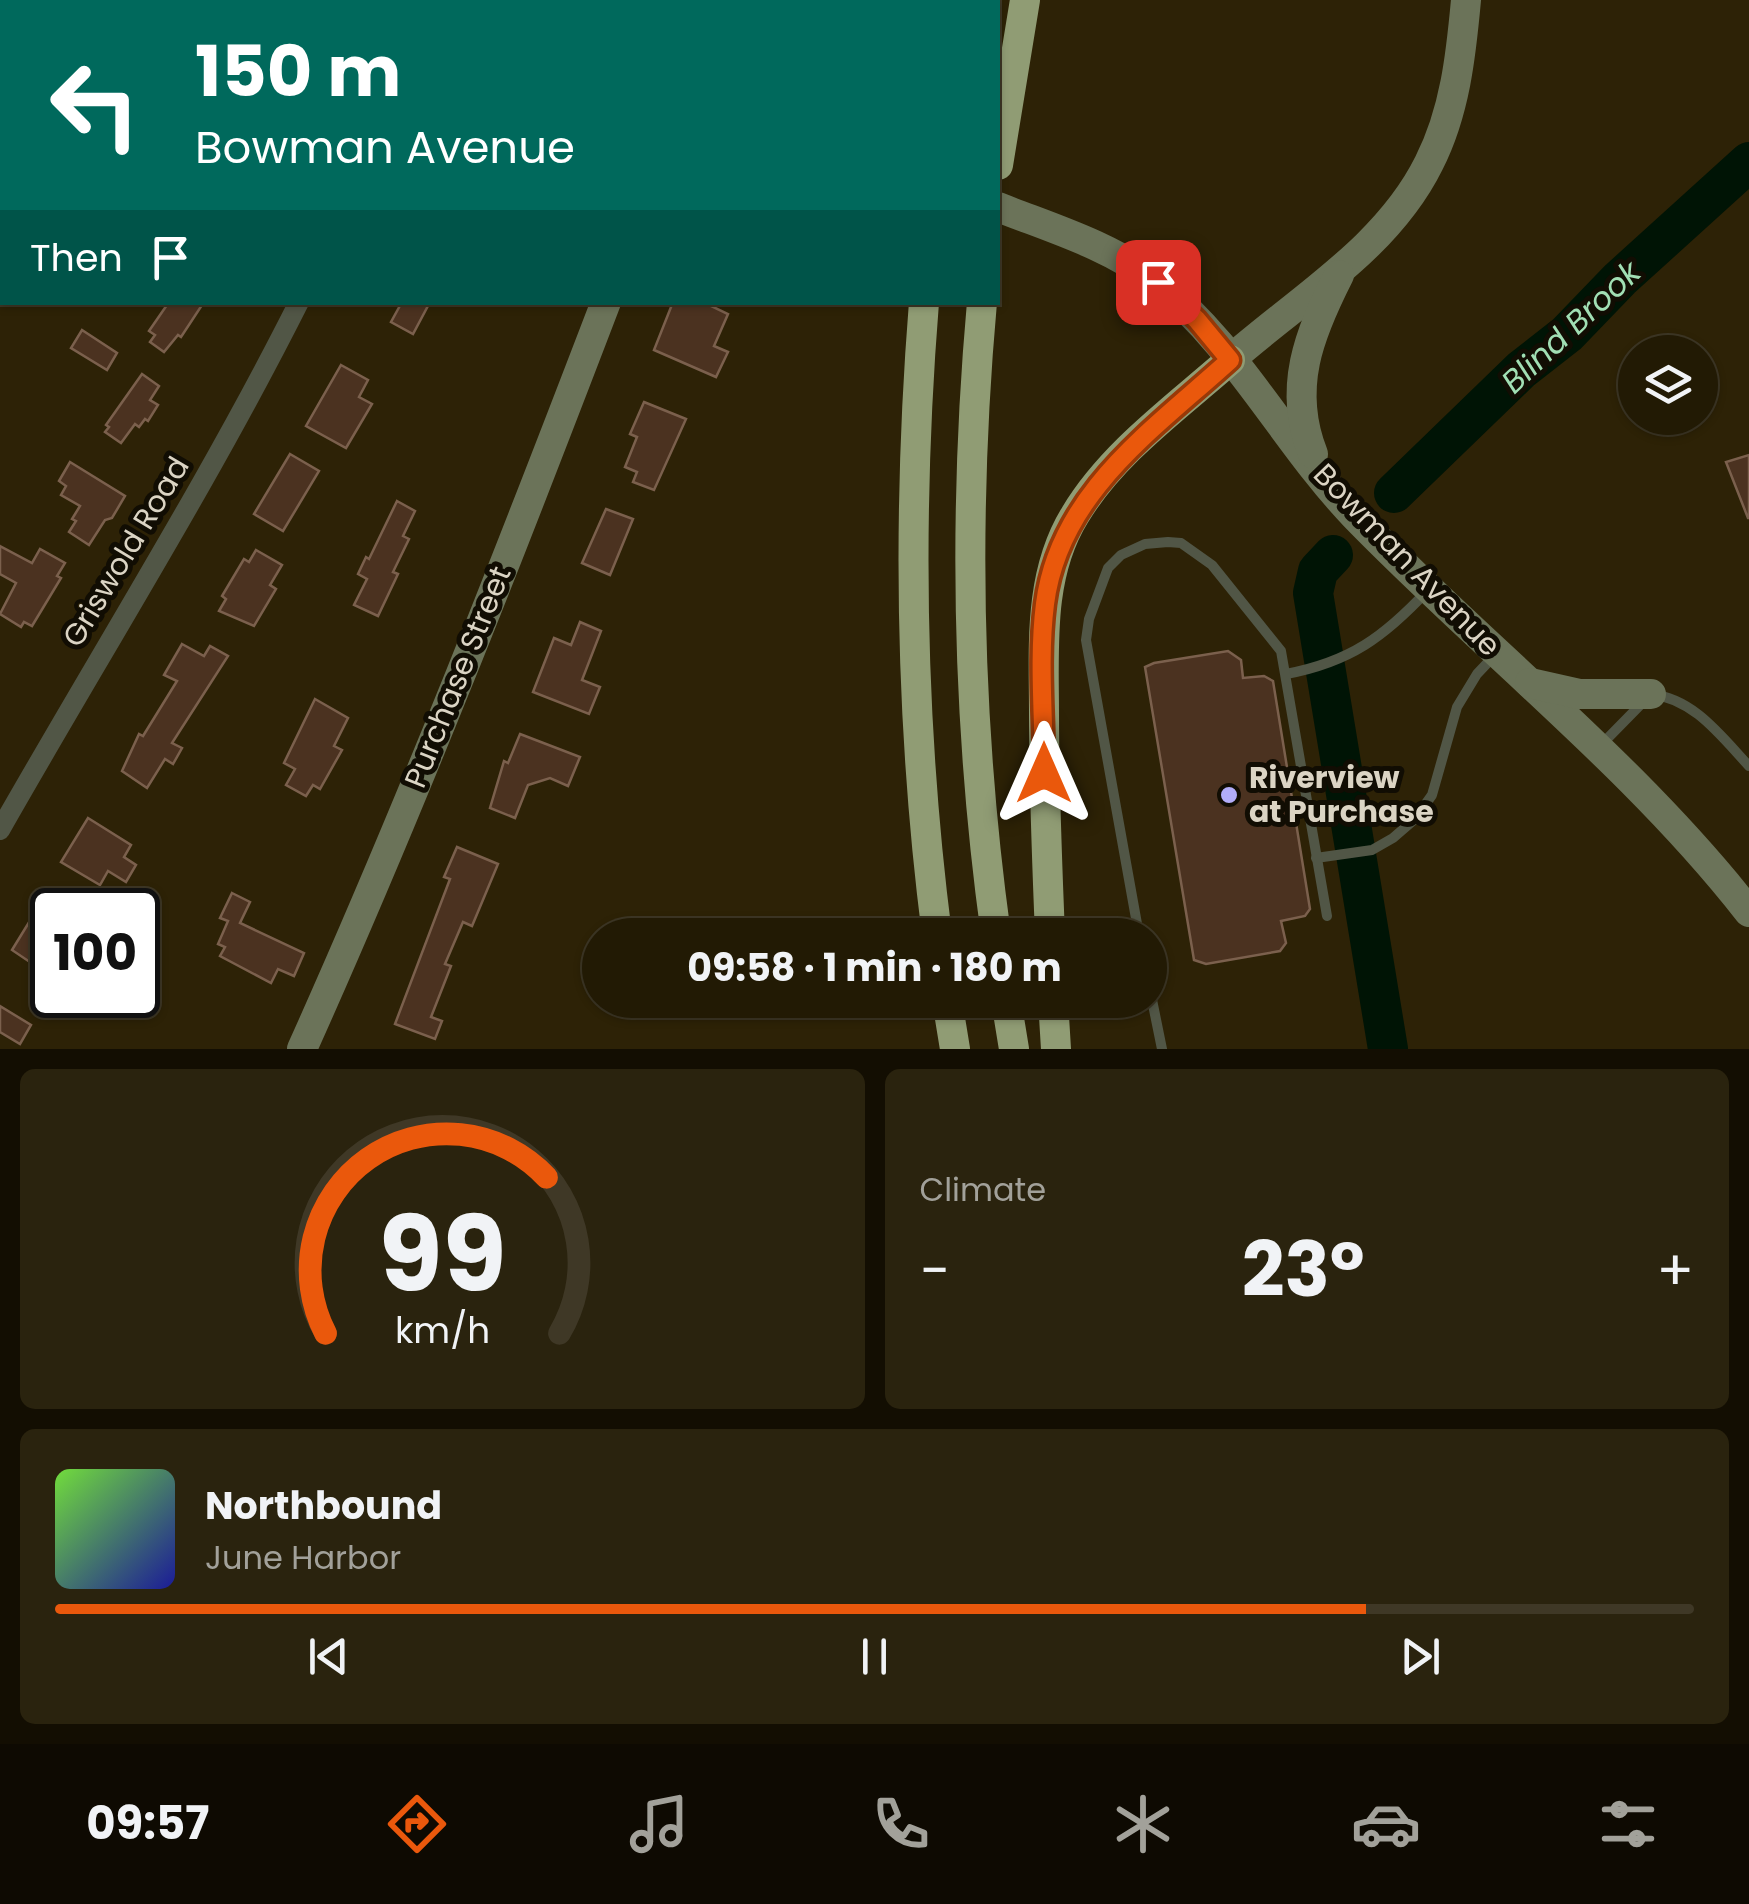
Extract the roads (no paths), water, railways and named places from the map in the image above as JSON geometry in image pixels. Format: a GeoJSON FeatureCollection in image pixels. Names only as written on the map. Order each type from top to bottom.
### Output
{"type":"FeatureCollection","features":[{"type":"Feature","properties":{"kind":"highway"},"geometry":{"type":"LineString","coordinates":[[1000,153],[1026,0]]}},
{"type":"Feature","properties":{"kind":"highway"},"geometry":{"type":"LineString","coordinates":[[924,305],[914,456],[914,661],[921,783],[936,918]]}},
{"type":"Feature","properties":{"kind":"highway"},"geometry":{"type":"LineString","coordinates":[[982,305],[970,498],[970,619],[982,819],[994,918]]}},
{"type":"Feature","properties":{"kind":"highway"},"geometry":{"type":"LineString","coordinates":[[1049,918],[1044,638],[1045,604],[1053,562],[1074,516],[1108,470],[1230,360]]}},
{"type":"Feature","properties":{"kind":"highway"},"geometry":{"type":"LineString","coordinates":[[950,1018],[955,1049]]}},
{"type":"Feature","properties":{"kind":"highway"},"geometry":{"type":"LineString","coordinates":[[1009,1018],[1014,1049]]}},
{"type":"Feature","properties":{"kind":"highway"},"geometry":{"type":"LineString","coordinates":[[1054,1018],[1056,1049]]}},
{"type":"Feature","properties":{"kind":"main road"},"geometry":{"type":"LineString","coordinates":[[1230,360],[1343,268],[1390,221],[1430,162],[1454,90],[1466,0]]}},
{"type":"Feature","properties":{"kind":"main road","name":"Bowman Avenue"},"geometry":{"type":"LineString","coordinates":[[1000,208],[1117,256],[1158,282],[1197,320],[1352,512],[1678,827],[1749,912]]}},
{"type":"Feature","properties":{"kind":"main road"},"geometry":{"type":"LineString","coordinates":[[1320,473],[1304,432],[1304,356],[1314,325],[1343,268]]}},
{"type":"Feature","properties":{"kind":"main road","name":"Purchase Street"},"geometry":{"type":"LineString","coordinates":[[302,1049],[356,929],[605,305]]}},
{"type":"Feature","properties":{"kind":"main road"},"geometry":{"type":"LineString","coordinates":[[1526,682],[1579,694],[1651,694]]}},
{"type":"Feature","properties":{"kind":"street","name":"Griswold Road"},"geometry":{"type":"LineString","coordinates":[[0,830],[32,768],[238,424],[298,305]]}},
{"type":"Feature","properties":{"kind":"lane"},"geometry":{"type":"LineString","coordinates":[[1136,918],[1086,640],[1089,619],[1108,568],[1145,544],[1182,544],[1212,565],[1281,651],[1327,916]]}},
{"type":"Feature","properties":{"kind":"lane"},"geometry":{"type":"LineString","coordinates":[[1286,674],[1342,660],[1365,647],[1428,589]]}},
{"type":"Feature","properties":{"kind":"lane"},"geometry":{"type":"LineString","coordinates":[[1316,858],[1372,850],[1414,819],[1432,794],[1457,707],[1496,654]]}},
{"type":"Feature","properties":{"kind":"lane"},"geometry":{"type":"LineString","coordinates":[[1596,749],[1651,694],[1672,696],[1701,715],[1749,766]]}},
{"type":"Feature","properties":{"kind":"lane"},"geometry":{"type":"LineString","coordinates":[[1156,1018],[1162,1049]]}},
{"type":"Feature","properties":{"kind":"waterway","name":"Blind Brook"},"geometry":{"type":"LineString","coordinates":[[1394,493],[1521,370],[1567,334],[1620,279],[1749,162]]}},
{"type":"Feature","properties":{"kind":"waterway","name":"Blind Brook"},"geometry":{"type":"LineString","coordinates":[[1333,555],[1318,571],[1313,593],[1388,1049]]}},
{"type":"Feature","properties":{"kind":"place","name":"Riverview at Purchase"},"geometry":{"type":"Point","coordinates":[1229,795]}}]}
